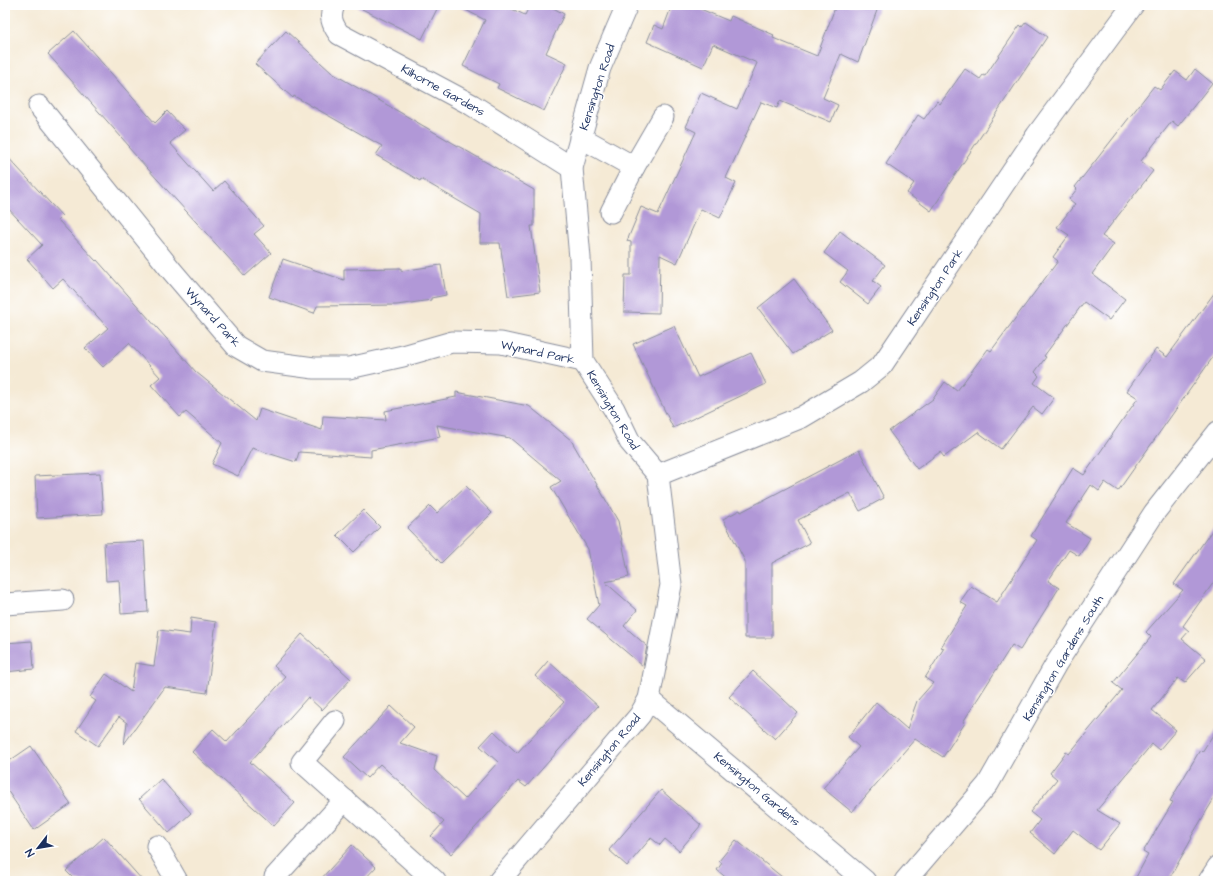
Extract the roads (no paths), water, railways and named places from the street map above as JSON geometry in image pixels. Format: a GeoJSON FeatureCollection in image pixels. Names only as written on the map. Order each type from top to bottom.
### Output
{"type":"FeatureCollection","features":[{"type":"Feature","properties":{"kind":"street","name":"Kilhorne Gardens"},"geometry":{"type":"LineString","coordinates":[[334,5],[331,14],[332,24],[339,34],[472,105],[572,168]]}},
{"type":"Feature","properties":{"kind":"street","name":"Kensington Road"},"geometry":{"type":"LineString","coordinates":[[499,881],[640,715],[649,699],[671,585],[658,475],[630,442],[614,409],[583,361],[580,258],[572,168],[600,68],[627,5]]}},
{"type":"Feature","properties":{"kind":"street","name":"Kensington Park"},"geometry":{"type":"LineString","coordinates":[[658,475],[802,417],[861,382],[882,365],[1037,135],[1133,5]]}},
{"type":"Feature","properties":{"kind":"street","name":"Wynard Park"},"geometry":{"type":"LineString","coordinates":[[39,106],[172,271],[236,346],[262,361],[314,368],[349,368],[403,356],[452,342],[501,343],[583,361]]}},
{"type":"Feature","properties":{"kind":"street"},"geometry":{"type":"LineString","coordinates":[[611,212],[634,167],[663,117]]}},
{"type":"Feature","properties":{"kind":"street"},"geometry":{"type":"LineString","coordinates":[[580,137],[634,167]]}},
{"type":"Feature","properties":{"kind":"street","name":"Kensington Gardens South"},"geometry":{"type":"LineString","coordinates":[[905,881],[988,784],[1056,664],[1154,514],[1218,432]]}},
{"type":"Feature","properties":{"kind":"street"},"geometry":{"type":"LineString","coordinates":[[5,604],[64,600]]}},
{"type":"Feature","properties":{"kind":"street","name":"Kensington Gardens"},"geometry":{"type":"LineString","coordinates":[[649,699],[865,881]]}},
{"type":"Feature","properties":{"kind":"street"},"geometry":{"type":"LineString","coordinates":[[335,721],[302,762],[435,881]]}},
{"type":"Feature","properties":{"kind":"street"},"geometry":{"type":"LineString","coordinates":[[275,877],[345,800]]}},
{"type":"Feature","properties":{"kind":"street"},"geometry":{"type":"LineString","coordinates":[[158,846],[177,881]]}},
{"type":"Feature","properties":{"kind":"street"},"geometry":{"type":"LineString","coordinates":[[1209,881],[1218,867]]}}]}
